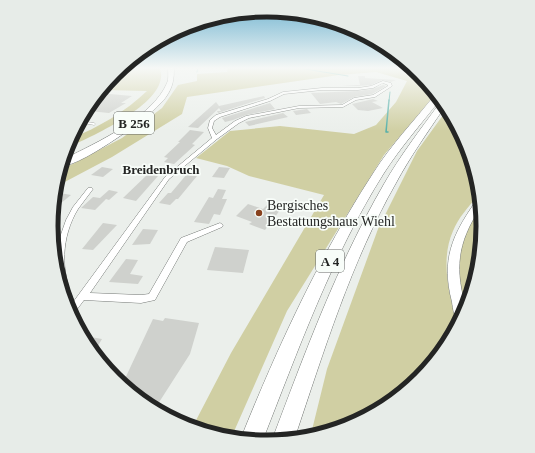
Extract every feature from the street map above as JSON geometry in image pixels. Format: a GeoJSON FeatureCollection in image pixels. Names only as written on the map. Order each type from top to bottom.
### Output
{"type":"FeatureCollection","features":[{"type":"Feature","properties":{"kind":"highway","name":"B 256"},"geometry":{"type":"LineString","coordinates":[[70,157],[128,120],[149,104],[161,89]]}},
{"type":"Feature","properties":{"kind":"highway","name":"B 256"},"geometry":{"type":"LineString","coordinates":[[70,158],[131,124],[155,106],[168,89]]}},
{"type":"Feature","properties":{"kind":"highway","name":"A 4"},"geometry":{"type":"LineString","coordinates":[[254,436],[296,330],[343,234],[379,172],[435,100]]}},
{"type":"Feature","properties":{"kind":"highway","name":"A 4"},"geometry":{"type":"LineString","coordinates":[[285,435],[320,338],[359,239],[393,178],[440,108]]}},
{"type":"Feature","properties":{"kind":"main road"},"geometry":{"type":"LineString","coordinates":[[460,310],[452,270],[454,248],[460,232],[476,207]]}},
{"type":"Feature","properties":{"kind":"street"},"geometry":{"type":"LineString","coordinates":[[215,138],[210,128],[212,120],[218,116],[269,100],[283,93],[321,89]]}},
{"type":"Feature","properties":{"kind":"street"},"geometry":{"type":"LineString","coordinates":[[74,307],[168,178],[215,138],[248,117],[299,107],[343,106],[355,99],[374,96],[385,89]]}},
{"type":"Feature","properties":{"kind":"street"},"geometry":{"type":"LineString","coordinates":[[60,257],[68,218],[78,201],[90,189]]}},
{"type":"Feature","properties":{"kind":"street"},"geometry":{"type":"LineString","coordinates":[[82,296],[140,299],[152,297],[184,240],[220,225]]}},
{"type":"Feature","properties":{"kind":"lane"},"geometry":{"type":"LineString","coordinates":[[86,123],[94,124]]}},
{"type":"Feature","properties":{"kind":"green space"},"geometry":{"type":"Polygon","coordinates":[[[109,89],[156,89],[149,99],[122,120],[75,144],[80,134],[130,106],[147,91],[108,90],[109,89]]]}},
{"type":"Feature","properties":{"kind":"green space"},"geometry":{"type":"Polygon","coordinates":[[[175,89],[241,89],[187,97],[182,114],[112,157],[63,183],[66,167],[122,138],[162,108],[175,89]]]}},
{"type":"Feature","properties":{"kind":"green space"},"geometry":{"type":"Polygon","coordinates":[[[403,89],[426,89],[433,98],[384,155],[287,311],[233,433],[213,429],[195,423],[231,353],[324,195],[249,176],[227,166],[196,158],[230,131],[280,126],[354,134],[376,125],[396,102],[403,89]]]}},
{"type":"Feature","properties":{"kind":"green space"},"geometry":{"type":"Polygon","coordinates":[[[444,114],[461,146],[470,172],[475,199],[464,212],[455,226],[449,242],[447,254],[447,278],[456,317],[442,343],[434,354],[416,375],[395,393],[372,408],[348,420],[312,431],[327,369],[378,229],[417,151],[444,114]]]}},
{"type":"Feature","properties":{"kind":"green space"},"geometry":{"type":"Polygon","coordinates":[[[477,214],[477,240],[473,267],[463,303],[456,270],[464,232],[477,214]]]}},
{"type":"Feature","properties":{"kind":"building"},"geometry":{"type":"Polygon","coordinates":[[[381,89],[372,94],[354,97],[341,104],[336,102],[320,104],[311,93],[381,89]]]}},
{"type":"Feature","properties":{"kind":"building"},"geometry":{"type":"Polygon","coordinates":[[[106,93],[132,96],[121,103],[126,103],[109,113],[92,111],[106,93]]]}},
{"type":"Feature","properties":{"kind":"building"},"geometry":{"type":"Polygon","coordinates":[[[264,96],[265,98],[218,113],[217,111],[221,111],[219,108],[198,128],[188,127],[216,102],[219,106],[264,96]]]}},
{"type":"Feature","properties":{"kind":"building"},"geometry":{"type":"Polygon","coordinates":[[[373,99],[378,101],[372,102],[383,108],[368,111],[358,110],[352,104],[373,99]]]}},
{"type":"Feature","properties":{"kind":"building"},"geometry":{"type":"Polygon","coordinates":[[[270,103],[275,109],[246,115],[225,122],[222,118],[270,103]]]}},
{"type":"Feature","properties":{"kind":"building"},"geometry":{"type":"Polygon","coordinates":[[[307,109],[311,113],[296,115],[293,111],[307,109]]]}},
{"type":"Feature","properties":{"kind":"building"},"geometry":{"type":"Polygon","coordinates":[[[283,113],[288,117],[249,126],[245,122],[283,113]]]}},
{"type":"Feature","properties":{"kind":"building"},"geometry":{"type":"Polygon","coordinates":[[[190,130],[204,132],[192,144],[195,145],[174,164],[164,162],[168,158],[164,157],[190,130]]]}},
{"type":"Feature","properties":{"kind":"building"},"geometry":{"type":"Polygon","coordinates":[[[102,167],[113,169],[103,177],[91,175],[102,167]]]}},
{"type":"Feature","properties":{"kind":"building"},"geometry":{"type":"Polygon","coordinates":[[[219,167],[230,168],[224,178],[212,177],[219,167]]]}},
{"type":"Feature","properties":{"kind":"building"},"geometry":{"type":"Polygon","coordinates":[[[148,174],[158,176],[136,201],[123,198],[148,174]]]}},
{"type":"Feature","properties":{"kind":"building"},"geometry":{"type":"Polygon","coordinates":[[[187,174],[197,176],[178,199],[170,205],[159,203],[168,193],[171,193],[187,174]]]}},
{"type":"Feature","properties":{"kind":"building"},"geometry":{"type":"Polygon","coordinates":[[[218,189],[226,190],[222,199],[227,199],[220,215],[214,214],[209,224],[194,222],[209,197],[213,198],[218,189]]]}},
{"type":"Feature","properties":{"kind":"building"},"geometry":{"type":"Polygon","coordinates":[[[109,190],[118,192],[109,200],[106,199],[95,210],[81,208],[93,197],[100,198],[109,190]]]}},
{"type":"Feature","properties":{"kind":"building"},"geometry":{"type":"Polygon","coordinates":[[[61,193],[71,195],[59,205],[61,193]]]}},
{"type":"Feature","properties":{"kind":"building","name":"Bergisches Bestattungshaus Wiehl"},"geometry":{"type":"Polygon","coordinates":[[[270,202],[283,206],[265,230],[249,224],[252,222],[236,216],[248,204],[263,209],[270,202]]]}},
{"type":"Feature","properties":{"kind":"building"},"geometry":{"type":"Polygon","coordinates":[[[103,223],[117,225],[93,250],[82,249],[103,223]]]}},
{"type":"Feature","properties":{"kind":"building"},"geometry":{"type":"Polygon","coordinates":[[[143,229],[158,230],[150,244],[132,245],[143,229]]]}},
{"type":"Feature","properties":{"kind":"building"},"geometry":{"type":"Polygon","coordinates":[[[215,247],[249,250],[243,273],[207,270],[215,247]]]}},
{"type":"Feature","properties":{"kind":"building"},"geometry":{"type":"Polygon","coordinates":[[[126,259],[138,260],[130,274],[143,276],[138,284],[109,282],[126,259]]]}},
{"type":"Feature","properties":{"kind":"building"},"geometry":{"type":"Polygon","coordinates":[[[165,318],[199,323],[190,354],[157,405],[124,380],[153,319],[163,321],[165,318]]]}},
{"type":"Feature","properties":{"kind":"building"},"geometry":{"type":"Polygon","coordinates":[[[89,337],[102,339],[97,348],[89,337]]]}},
{"type":"Feature","properties":{"kind":"waterway"},"geometry":{"type":"LineString","coordinates":[[389,101],[390,92]]}},
{"type":"Feature","properties":{"kind":"waterway"},"geometry":{"type":"LineString","coordinates":[[388,132],[386,132],[389,100]]}},
{"type":"Feature","properties":{"kind":"place","name":"Bergisches Bestattungshaus Wiehl"},"geometry":{"type":"Point","coordinates":[259,213]}},
{"type":"Feature","properties":{"kind":"district","name":"Breidenbruch"},"geometry":{"type":"Point","coordinates":[161,169]}}]}
